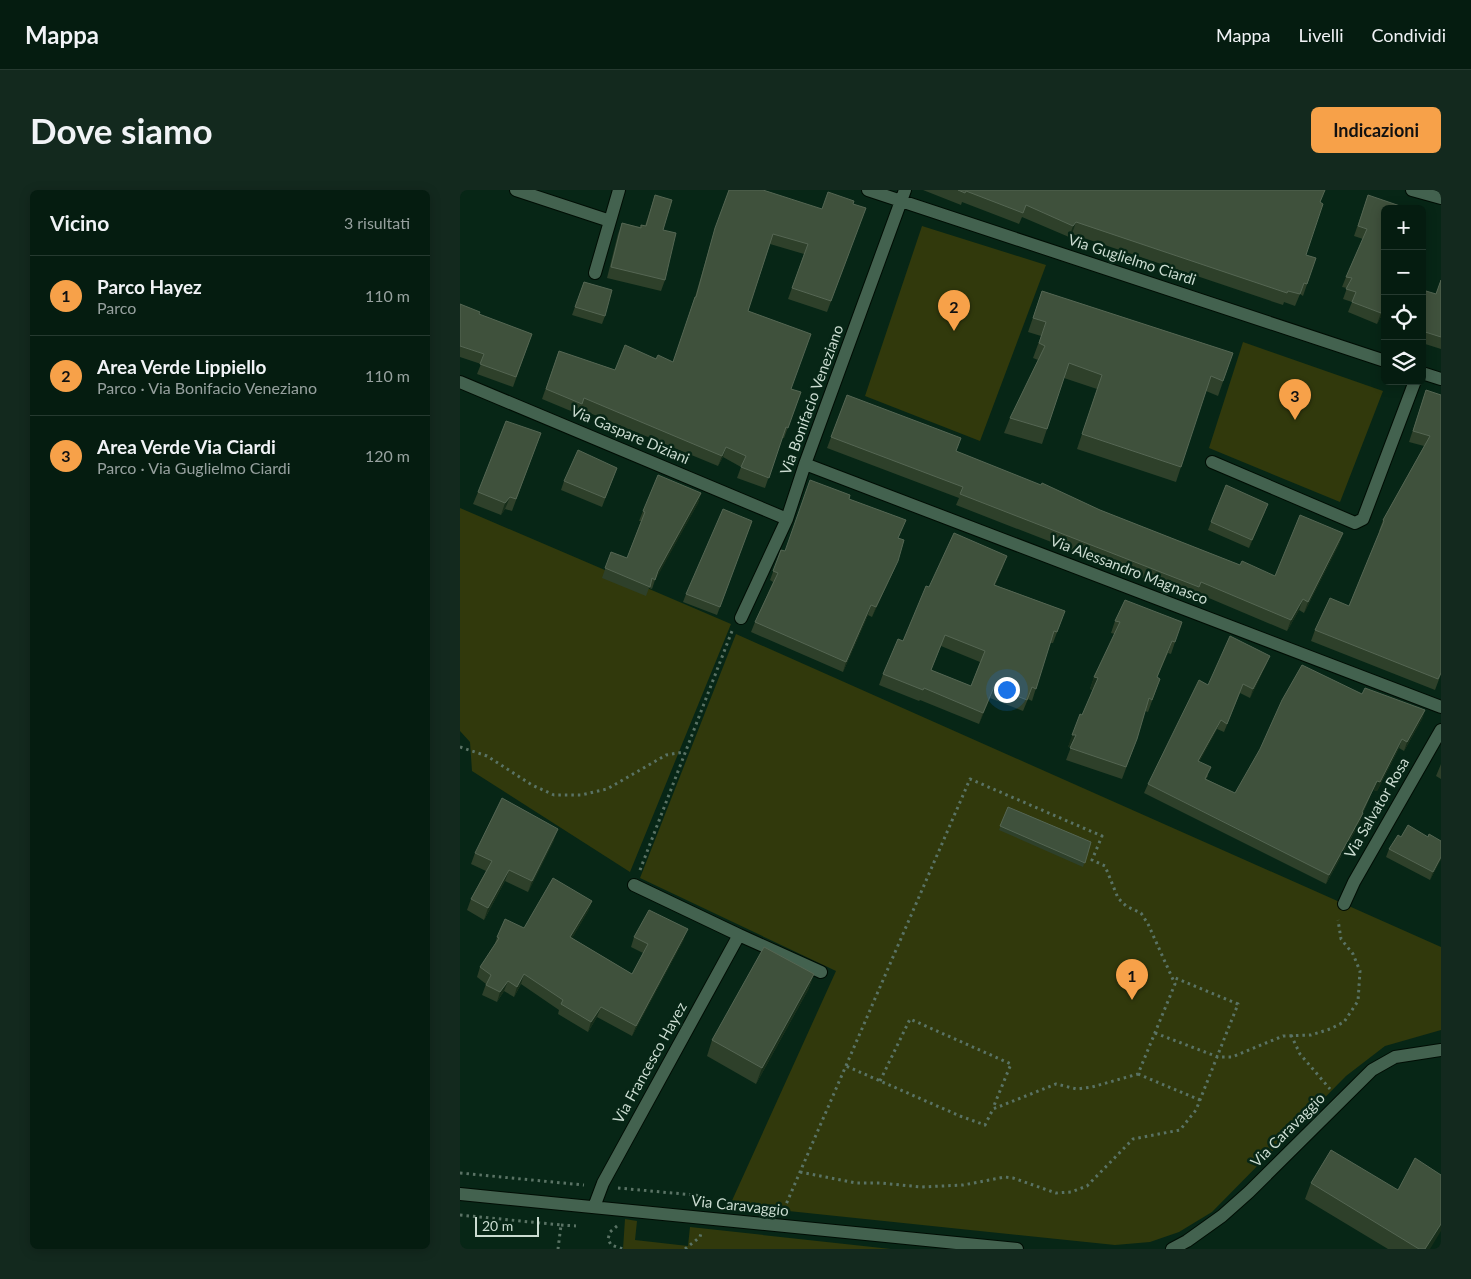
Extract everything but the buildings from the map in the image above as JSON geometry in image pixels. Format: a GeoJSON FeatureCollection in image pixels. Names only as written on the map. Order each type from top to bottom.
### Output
{"type":"FeatureCollection","features":[{"type":"Feature","properties":{"kind":"street"},"geometry":{"type":"LineString","coordinates":[[516,190],[610,221]]}},
{"type":"Feature","properties":{"kind":"street"},"geometry":{"type":"LineString","coordinates":[[595,273],[619,190]]}},
{"type":"Feature","properties":{"kind":"street","name":"Via Guglielmo Ciardi"},"geometry":{"type":"LineString","coordinates":[[868,190],[903,195],[1381,359]]}},
{"type":"Feature","properties":{"kind":"street"},"geometry":{"type":"LineString","coordinates":[[1412,190],[1441,198]]}},
{"type":"Feature","properties":{"kind":"street","name":"Via Bonifacio Veneziano"},"geometry":{"type":"LineString","coordinates":[[741,618],[787,519],[903,195]]}},
{"type":"Feature","properties":{"kind":"street"},"geometry":{"type":"LineString","coordinates":[[1426,374],[1441,379]]}},
{"type":"Feature","properties":{"kind":"street","name":"Via Gaspare Diziani"},"geometry":{"type":"LineString","coordinates":[[460,382],[787,519]]}},
{"type":"Feature","properties":{"kind":"street"},"geometry":{"type":"LineString","coordinates":[[1212,462],[1355,522],[1363,519],[1413,385]]}},
{"type":"Feature","properties":{"kind":"street","name":"Via Alessandro Magnasco"},"geometry":{"type":"LineString","coordinates":[[806,464],[1441,707]]}},
{"type":"Feature","properties":{"kind":"street","name":"Via Salvator Rosa"},"geometry":{"type":"LineString","coordinates":[[1344,904],[1359,873],[1441,730]]}},
{"type":"Feature","properties":{"kind":"street"},"geometry":{"type":"LineString","coordinates":[[634,885],[821,972]]}},
{"type":"Feature","properties":{"kind":"street","name":"Via Francesco Hayez"},"geometry":{"type":"LineString","coordinates":[[594,1207],[603,1183],[739,935]]}},
{"type":"Feature","properties":{"kind":"street","name":"Via Caravaggio"},"geometry":{"type":"LineString","coordinates":[[1172,1249],[1195,1236],[1235,1204],[1271,1171],[1363,1077],[1385,1062],[1407,1054],[1439,1052]]}},
{"type":"Feature","properties":{"kind":"street","name":"Via Caravaggio"},"geometry":{"type":"LineString","coordinates":[[460,1194],[1017,1249]]}},
{"type":"Feature","properties":{"kind":"path"},"geometry":{"type":"LineString","coordinates":[[634,885],[684,752],[733,630],[741,618]]}},
{"type":"Feature","properties":{"kind":"path"},"geometry":{"type":"LineString","coordinates":[[460,747],[487,756],[532,785],[554,795],[581,795],[607,789],[666,755],[684,752]]}},
{"type":"Feature","properties":{"kind":"path"},"geometry":{"type":"LineString","coordinates":[[778,1226],[970,779],[1102,836],[1092,860],[1105,866],[1118,898],[1126,906],[1141,914],[1148,924],[1175,984],[1138,1074]]}},
{"type":"Feature","properties":{"kind":"path"},"geometry":{"type":"LineString","coordinates":[[1155,1033],[1218,1057],[1232,1057],[1282,1036],[1311,1035],[1344,1022],[1358,1000],[1360,971],[1353,954],[1341,939],[1338,920],[1344,904]]}},
{"type":"Feature","properties":{"kind":"path"},"geometry":{"type":"LineString","coordinates":[[800,1172],[856,1183],[922,1187],[963,1185],[1005,1177],[1056,1193],[1071,1192],[1087,1186],[1133,1139],[1180,1130],[1196,1110],[1218,1057],[1238,1004],[1172,976]]}},
{"type":"Feature","properties":{"kind":"path"},"geometry":{"type":"LineString","coordinates":[[846,1066],[880,1081],[960,1116],[985,1125],[1010,1064],[910,1019],[880,1081]]}},
{"type":"Feature","properties":{"kind":"path"},"geometry":{"type":"LineString","coordinates":[[1291,1036],[1300,1054],[1340,1101]]}},
{"type":"Feature","properties":{"kind":"path"},"geometry":{"type":"LineString","coordinates":[[993,1109],[1056,1084],[1078,1089],[1138,1074],[1200,1100]]}},
{"type":"Feature","properties":{"kind":"path"},"geometry":{"type":"LineString","coordinates":[[460,1173],[588,1186]]}},
{"type":"Feature","properties":{"kind":"path"},"geometry":{"type":"LineString","coordinates":[[616,1183],[618,1188],[621,1189],[705,1196]]}},
{"type":"Feature","properties":{"kind":"path"},"geometry":{"type":"LineString","coordinates":[[460,1215],[576,1226]]}},
{"type":"Feature","properties":{"kind":"path"},"geometry":{"type":"LineString","coordinates":[[558,1249],[561,1225]]}},
{"type":"Feature","properties":{"kind":"path"},"geometry":{"type":"LineString","coordinates":[[620,1226],[612,1229],[608,1235],[610,1242],[616,1248],[623,1249]]}},
{"type":"Feature","properties":{"kind":"path"},"geometry":{"type":"LineString","coordinates":[[685,1249],[700,1238],[702,1232]]}},
{"type":"Feature","properties":{"kind":"green space"},"geometry":{"type":"Polygon","coordinates":[[[922,226],[1046,265],[980,441],[865,396],[922,226]]]}},
{"type":"Feature","properties":{"kind":"green space"},"geometry":{"type":"Polygon","coordinates":[[[1243,342],[1383,391],[1340,502],[1209,448],[1243,342]]]}},
{"type":"Feature","properties":{"kind":"green space"},"geometry":{"type":"Polygon","coordinates":[[[460,508],[731,624],[630,872],[472,771],[470,742],[460,731],[460,508]]]}},
{"type":"Feature","properties":{"kind":"green space"},"geometry":{"type":"Polygon","coordinates":[[[736,634],[1441,947],[1441,1030],[1385,1046],[1346,1076],[1212,1212],[1179,1232],[1150,1242],[1115,1245],[730,1205],[836,971],[640,878],[736,634]]]}},
{"type":"Feature","properties":{"kind":"green space"},"geometry":{"type":"Polygon","coordinates":[[[625,1219],[637,1221],[635,1240],[688,1246],[690,1227],[891,1249],[623,1249],[625,1219]]]}},
{"type":"Feature","properties":{"kind":"place","name":"Area Verde Lippiello"},"geometry":{"type":"Point","coordinates":[954,331]}},
{"type":"Feature","properties":{"kind":"place","name":"Area Verde Via Ciardi"},"geometry":{"type":"Point","coordinates":[1295,420]}},
{"type":"Feature","properties":{"kind":"place","name":"Parco Hayez"},"geometry":{"type":"Point","coordinates":[1132,1000]}}]}
